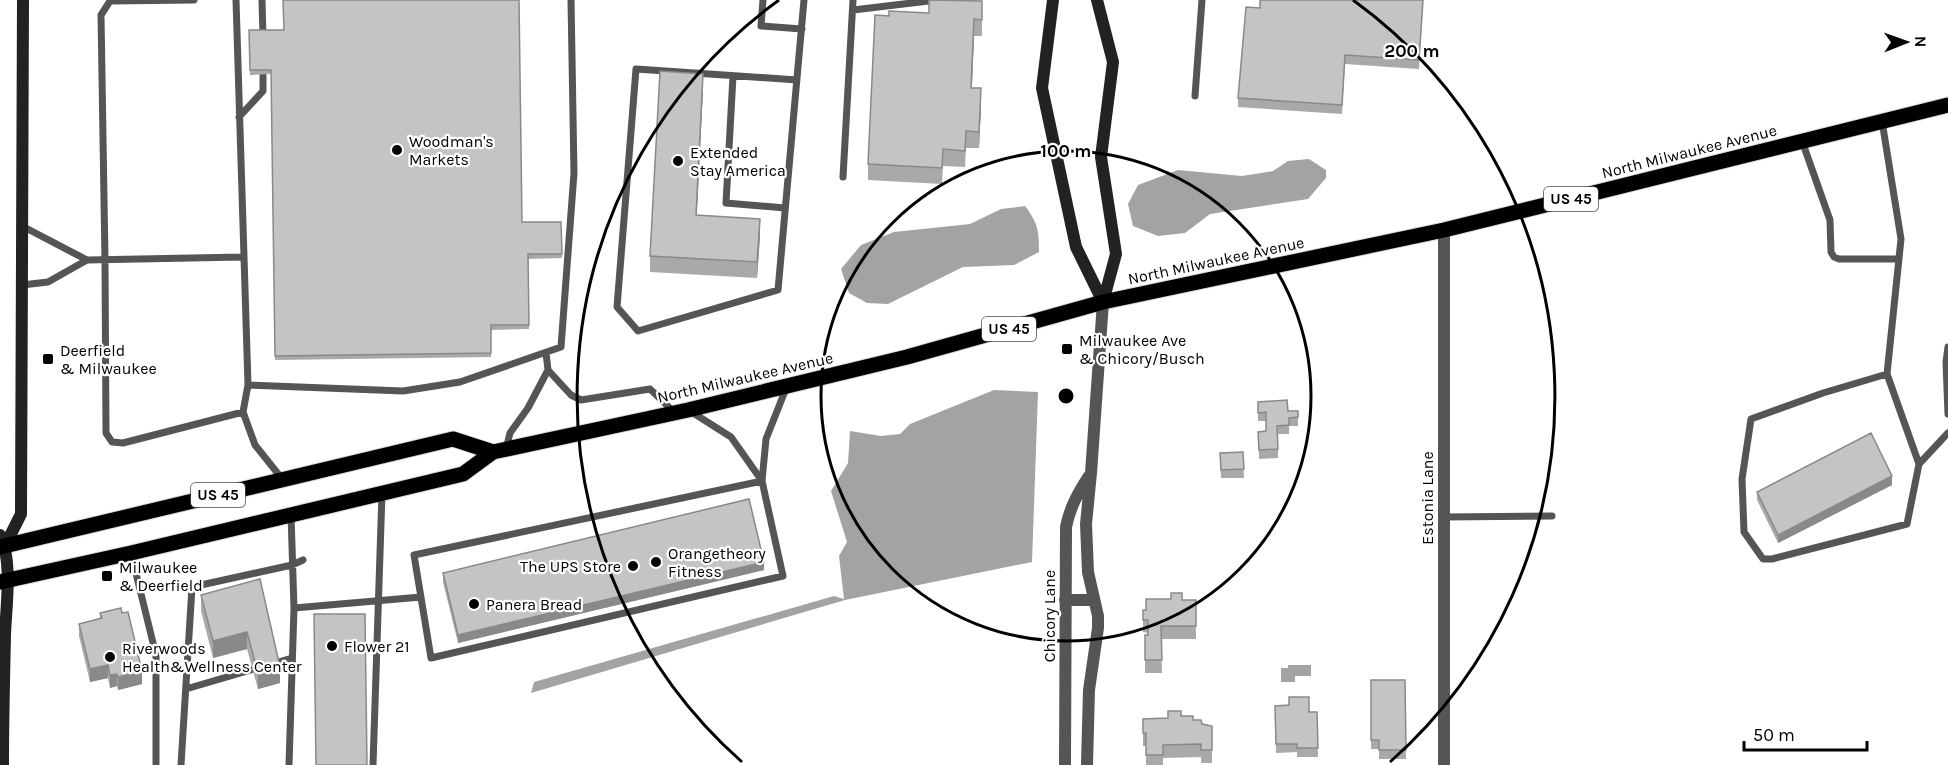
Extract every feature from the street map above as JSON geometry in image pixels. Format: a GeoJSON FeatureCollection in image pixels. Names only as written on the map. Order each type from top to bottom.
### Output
{"type":"FeatureCollection","features":[{"type":"Feature","properties":{"kind":"main road"},"geometry":{"type":"LineString","coordinates":[[3,765],[2,542],[21,514],[23,0]]}},
{"type":"Feature","properties":{"kind":"main road"},"geometry":{"type":"LineString","coordinates":[[1053,0],[1042,88],[1076,247],[1103,302]]}},
{"type":"Feature","properties":{"kind":"main road"},"geometry":{"type":"LineString","coordinates":[[1097,0],[1113,62],[1101,157],[1116,254],[1103,302]]}},
{"type":"Feature","properties":{"kind":"main road","name":"North Milwaukee Avenue"},"geometry":{"type":"LineString","coordinates":[[3,581],[463,474],[499,451],[682,411],[915,355],[1103,302],[1444,230],[1948,105]]}},
{"type":"Feature","properties":{"kind":"main road","name":"US 45"},"geometry":{"type":"LineString","coordinates":[[2,542],[283,480],[453,439],[499,451]]}},
{"type":"Feature","properties":{"kind":"street","name":"Estonia Lane"},"geometry":{"type":"LineString","coordinates":[[1444,230],[1444,765]]}},
{"type":"Feature","properties":{"kind":"street","name":"Chicory Lane"},"geometry":{"type":"LineString","coordinates":[[1087,765],[1089,690],[1098,616],[1088,572],[1086,524],[1103,302]]}},
{"type":"Feature","properties":{"kind":"street","name":"Chicory Lane"},"geometry":{"type":"LineString","coordinates":[[1065,765],[1067,520],[1076,496],[1091,473]]}},
{"type":"Feature","properties":{"kind":"street"},"geometry":{"type":"LineString","coordinates":[[1065,600],[1094,600]]}},
{"type":"Feature","properties":{"kind":"lane"},"geometry":{"type":"LineString","coordinates":[[194,0],[110,1],[101,15],[106,433],[112,442],[123,443],[243,412]]}},
{"type":"Feature","properties":{"kind":"lane"},"geometry":{"type":"LineString","coordinates":[[236,0],[248,385],[243,412],[255,445],[283,480]]}},
{"type":"Feature","properties":{"kind":"lane"},"geometry":{"type":"LineString","coordinates":[[262,0],[263,46]]}},
{"type":"Feature","properties":{"kind":"lane"},"geometry":{"type":"LineString","coordinates":[[248,385],[403,391],[460,382],[561,347],[574,173],[571,0]]}},
{"type":"Feature","properties":{"kind":"lane"},"geometry":{"type":"LineString","coordinates":[[763,0],[761,26],[802,29]]}},
{"type":"Feature","properties":{"kind":"lane"},"geometry":{"type":"LineString","coordinates":[[797,80],[636,69],[617,307],[638,331],[778,290],[802,29],[804,0]]}},
{"type":"Feature","properties":{"kind":"lane"},"geometry":{"type":"LineString","coordinates":[[843,177],[854,0]]}},
{"type":"Feature","properties":{"kind":"lane"},"geometry":{"type":"LineString","coordinates":[[853,10],[937,0]]}},
{"type":"Feature","properties":{"kind":"lane"},"geometry":{"type":"LineString","coordinates":[[1195,96],[1202,0]]}},
{"type":"Feature","properties":{"kind":"lane"},"geometry":{"type":"LineString","coordinates":[[239,117],[262,91],[263,57]]}},
{"type":"Feature","properties":{"kind":"lane"},"geometry":{"type":"LineString","coordinates":[[733,76],[726,203],[785,208]]}},
{"type":"Feature","properties":{"kind":"lane"},"geometry":{"type":"LineString","coordinates":[[1882,122],[1901,239],[1887,374],[1919,464]]}},
{"type":"Feature","properties":{"kind":"lane"},"geometry":{"type":"LineString","coordinates":[[1802,141],[1830,220],[1831,252],[1834,257],[1839,259],[1899,259]]}},
{"type":"Feature","properties":{"kind":"lane"},"geometry":{"type":"LineString","coordinates":[[22,226],[87,260],[243,257]]}},
{"type":"Feature","properties":{"kind":"lane"},"geometry":{"type":"LineString","coordinates":[[22,285],[48,282],[87,260]]}},
{"type":"Feature","properties":{"kind":"lane"},"geometry":{"type":"LineString","coordinates":[[1948,347],[1946,362],[1948,414]]}},
{"type":"Feature","properties":{"kind":"lane"},"geometry":{"type":"LineString","coordinates":[[499,451],[528,408],[548,370],[546,353]]}},
{"type":"Feature","properties":{"kind":"lane"},"geometry":{"type":"LineString","coordinates":[[548,370],[571,395],[581,400],[650,389],[682,411],[732,437],[762,481]]}},
{"type":"Feature","properties":{"kind":"lane"},"geometry":{"type":"LineString","coordinates":[[1887,374],[1823,393],[1750,419],[1742,479],[1744,532],[1763,559],[1772,559],[1907,524],[1919,464],[1948,432]]}},
{"type":"Feature","properties":{"kind":"lane"},"geometry":{"type":"LineString","coordinates":[[762,481],[414,555],[431,658],[783,576],[762,481],[766,439],[787,386]]}},
{"type":"Feature","properties":{"kind":"lane"},"geometry":{"type":"LineString","coordinates":[[372,765],[382,494]]}},
{"type":"Feature","properties":{"kind":"lane"},"geometry":{"type":"LineString","coordinates":[[289,765],[294,608],[291,515]]}},
{"type":"Feature","properties":{"kind":"lane"},"geometry":{"type":"LineString","coordinates":[[1444,517],[1552,516]]}},
{"type":"Feature","properties":{"kind":"lane"},"geometry":{"type":"LineString","coordinates":[[131,553],[156,655],[156,765]]}},
{"type":"Feature","properties":{"kind":"lane"},"geometry":{"type":"LineString","coordinates":[[181,765],[192,587],[292,565],[303,560]]}},
{"type":"Feature","properties":{"kind":"lane"},"geometry":{"type":"LineString","coordinates":[[294,608],[421,597]]}},
{"type":"Feature","properties":{"kind":"lane"},"geometry":{"type":"LineString","coordinates":[[186,689],[292,658]]}},
{"type":"Feature","properties":{"kind":"shaded area"},"geometry":{"type":"Polygon","coordinates":[[[1309,159],[1326,170],[1326,178],[1308,199],[1210,214],[1185,233],[1158,236],[1133,226],[1128,204],[1138,185],[1178,170],[1242,176],[1273,171],[1288,161],[1309,159]]]}},
{"type":"Feature","properties":{"kind":"shaded area"},"geometry":{"type":"Polygon","coordinates":[[[1025,206],[1037,228],[1039,252],[1014,265],[963,267],[888,304],[867,303],[849,293],[841,269],[861,245],[894,232],[970,224],[1001,209],[1025,206]]]}},
{"type":"Feature","properties":{"kind":"shaded area"},"geometry":{"type":"Polygon","coordinates":[[[994,390],[1038,392],[1032,562],[845,600],[531,693],[534,682],[834,596],[844,599],[839,556],[847,542],[831,491],[848,463],[850,431],[881,436],[900,434],[910,424],[994,390]]]}},
{"type":"Feature","properties":{"kind":"shaded area"},"geometry":{"type":"Polygon","coordinates":[[[1288,665],[1311,665],[1311,676],[1295,676],[1295,682],[1281,682],[1281,668],[1288,668],[1288,665]]]}},
{"type":"Feature","properties":{"kind":"building","name":"Woodman's Markets"},"geometry":{"type":"Polygon","coordinates":[[[283,0],[519,0],[522,222],[561,222],[562,254],[528,254],[529,325],[491,325],[491,353],[275,356],[271,70],[250,70],[249,30],[284,30],[283,0]]]}},
{"type":"Feature","properties":{"kind":"building"},"geometry":{"type":"Polygon","coordinates":[[[929,0],[982,1],[982,20],[974,19],[971,88],[981,88],[979,132],[966,131],[965,151],[943,149],[942,168],[868,164],[875,15],[889,16],[889,11],[929,13],[929,0]]]}},
{"type":"Feature","properties":{"kind":"building"},"geometry":{"type":"Polygon","coordinates":[[[1260,0],[1423,0],[1419,60],[1345,55],[1342,105],[1238,98],[1246,7],[1260,8],[1260,0]]]}},
{"type":"Feature","properties":{"kind":"building","name":"Extended Stay America"},"geometry":{"type":"Polygon","coordinates":[[[660,71],[703,74],[696,215],[760,219],[757,262],[650,256],[660,71]]]}},
{"type":"Feature","properties":{"kind":"building"},"geometry":{"type":"Polygon","coordinates":[[[1287,400],[1288,411],[1298,411],[1298,417],[1289,418],[1289,425],[1277,426],[1278,449],[1259,450],[1258,432],[1266,431],[1266,412],[1258,413],[1258,402],[1287,400]]]}},
{"type":"Feature","properties":{"kind":"building"},"geometry":{"type":"Polygon","coordinates":[[[1871,433],[1892,476],[1778,535],[1757,492],[1871,433]]]}},
{"type":"Feature","properties":{"kind":"building"},"geometry":{"type":"Polygon","coordinates":[[[1243,452],[1244,469],[1221,470],[1220,453],[1243,452]]]}},
{"type":"Feature","properties":{"kind":"building"},"geometry":{"type":"Polygon","coordinates":[[[749,499],[764,562],[458,635],[443,573],[749,499]]]}},
{"type":"Feature","properties":{"kind":"building"},"geometry":{"type":"Polygon","coordinates":[[[260,579],[280,667],[258,673],[247,632],[213,641],[201,595],[260,579]]]}},
{"type":"Feature","properties":{"kind":"building"},"geometry":{"type":"Polygon","coordinates":[[[1171,593],[1182,593],[1182,600],[1196,600],[1196,626],[1161,626],[1162,660],[1145,660],[1145,635],[1148,635],[1148,620],[1143,620],[1143,610],[1146,610],[1146,599],[1171,599],[1171,593]]]}},
{"type":"Feature","properties":{"kind":"building","name":"Riverwoods Health&Wellness Center"},"geometry":{"type":"Polygon","coordinates":[[[121,608],[122,613],[128,612],[142,671],[118,677],[117,674],[110,675],[108,665],[90,669],[79,624],[102,618],[100,613],[121,608]]]}},
{"type":"Feature","properties":{"kind":"building"},"geometry":{"type":"Polygon","coordinates":[[[314,614],[365,614],[367,765],[316,765],[314,614]]]}},
{"type":"Feature","properties":{"kind":"building"},"geometry":{"type":"Polygon","coordinates":[[[1371,680],[1405,680],[1406,750],[1379,750],[1379,740],[1371,740],[1371,680]]]}},
{"type":"Feature","properties":{"kind":"building"},"geometry":{"type":"Polygon","coordinates":[[[1289,697],[1309,697],[1309,712],[1317,712],[1318,748],[1297,748],[1297,744],[1276,744],[1275,706],[1289,705],[1289,697]]]}},
{"type":"Feature","properties":{"kind":"building"},"geometry":{"type":"Polygon","coordinates":[[[1168,711],[1181,711],[1181,716],[1193,716],[1193,720],[1201,720],[1202,724],[1212,726],[1212,750],[1201,750],[1201,744],[1163,745],[1163,755],[1146,755],[1146,733],[1143,733],[1143,719],[1168,718],[1168,711]]]}},
{"type":"Feature","properties":{"kind":"place","name":"Woodman's Markets"},"geometry":{"type":"Point","coordinates":[397,150]}},
{"type":"Feature","properties":{"kind":"place","name":"Extended Stay America"},"geometry":{"type":"Point","coordinates":[678,161]}},
{"type":"Feature","properties":{"kind":"place","name":"Milwaukee Ave & Chicory/Busch"},"geometry":{"type":"Point","coordinates":[1067,349]}},
{"type":"Feature","properties":{"kind":"place","name":"Deerfield & Milwaukee"},"geometry":{"type":"Point","coordinates":[48,359]}},
{"type":"Feature","properties":{"kind":"place","name":"Orangetheory Fitness"},"geometry":{"type":"Point","coordinates":[656,562]}},
{"type":"Feature","properties":{"kind":"place","name":"The UPS Store"},"geometry":{"type":"Point","coordinates":[633,566]}},
{"type":"Feature","properties":{"kind":"place","name":"Milwaukee & Deerfield"},"geometry":{"type":"Point","coordinates":[107,576]}},
{"type":"Feature","properties":{"kind":"place","name":"Panera Bread"},"geometry":{"type":"Point","coordinates":[474,604]}},
{"type":"Feature","properties":{"kind":"place","name":"Flower 21"},"geometry":{"type":"Point","coordinates":[332,646]}},
{"type":"Feature","properties":{"kind":"place","name":"Riverwoods Health&Wellness Center"},"geometry":{"type":"Point","coordinates":[110,657]}}]}
